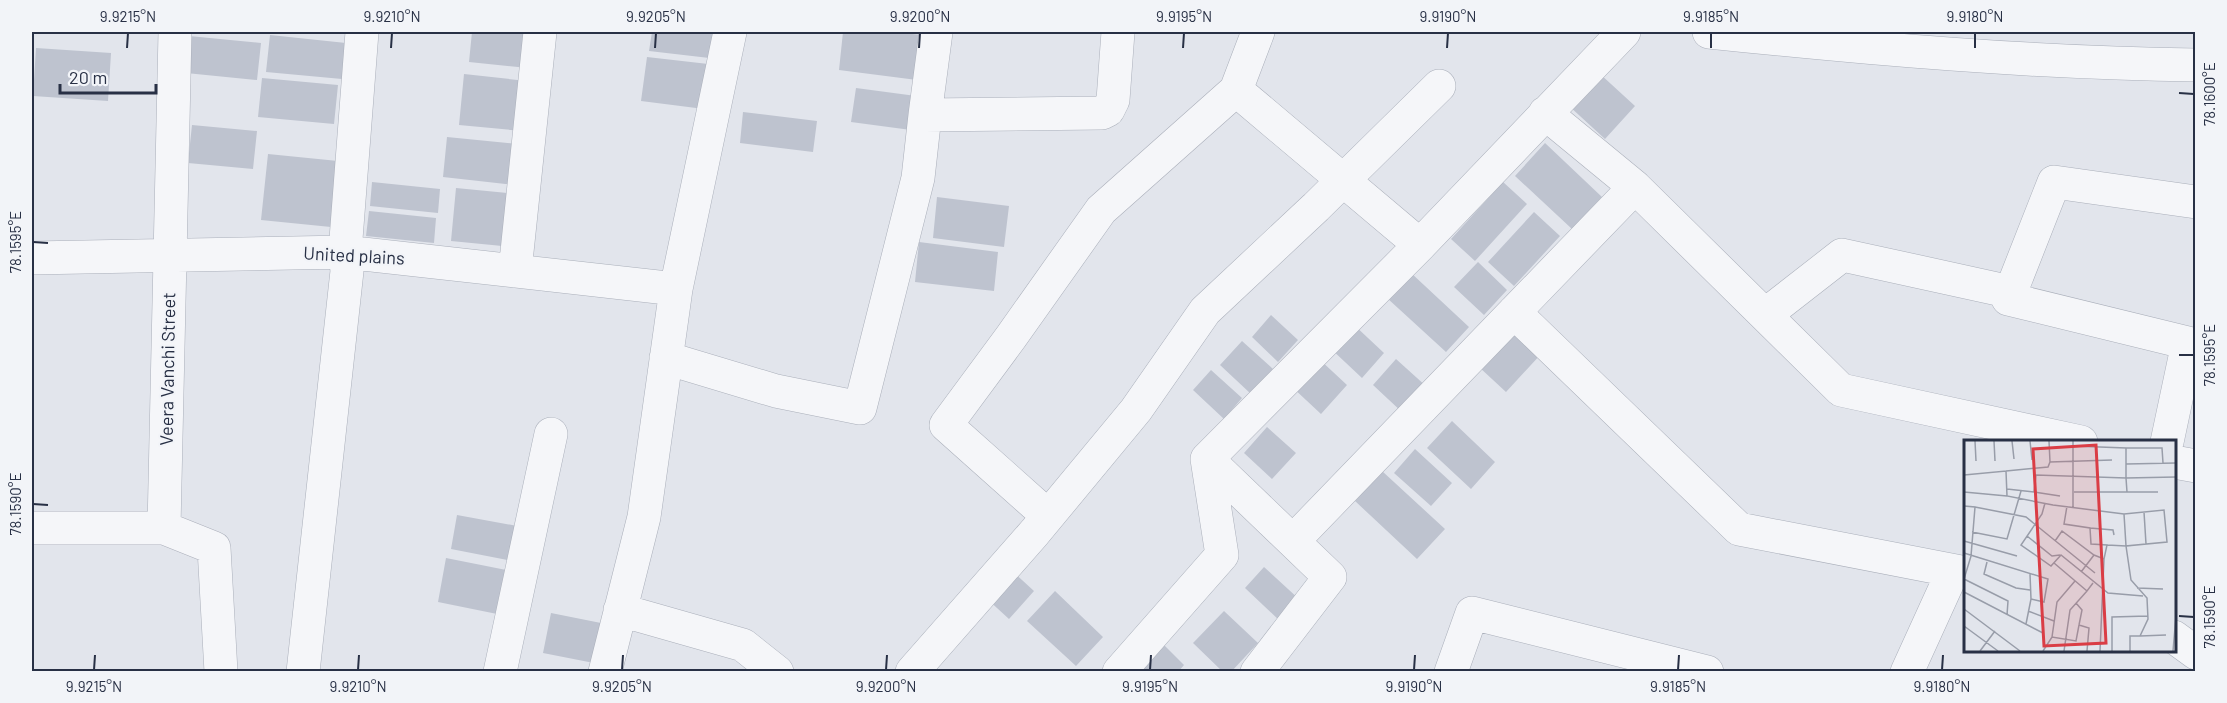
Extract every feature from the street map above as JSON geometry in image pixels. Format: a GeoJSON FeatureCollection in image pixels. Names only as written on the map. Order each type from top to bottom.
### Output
{"type":"FeatureCollection","features":[{"type":"Feature","properties":{"kind":"street","name":"Veera Vanchi Street"},"geometry":{"type":"LineString","coordinates":[[164,528],[175,32]]}},
{"type":"Feature","properties":{"kind":"street"},"geometry":{"type":"LineString","coordinates":[[303,672],[347,271],[345,252],[362,32]]}},
{"type":"Feature","properties":{"kind":"street"},"geometry":{"type":"LineString","coordinates":[[516,271],[540,32]]}},
{"type":"Feature","properties":{"kind":"street"},"geometry":{"type":"LineString","coordinates":[[605,672],[644,518],[676,289],[730,32]]}},
{"type":"Feature","properties":{"kind":"street"},"geometry":{"type":"LineString","coordinates":[[666,358],[776,391],[860,408],[918,178],[936,32]]}},
{"type":"Feature","properties":{"kind":"street"},"geometry":{"type":"LineString","coordinates":[[925,115],[1102,113],[1108,110],[1113,100],[1118,32]]}},
{"type":"Feature","properties":{"kind":"street"},"geometry":{"type":"LineString","coordinates":[[1048,516],[946,426],[1101,210],[1236,90],[1258,32]]}},
{"type":"Feature","properties":{"kind":"street"},"geometry":{"type":"LineString","coordinates":[[1207,459],[1420,245],[1624,32]]}},
{"type":"Feature","properties":{"kind":"street"},"geometry":{"type":"LineString","coordinates":[[1709,32],[1869,48],[2105,64],[2196,65]]}},
{"type":"Feature","properties":{"kind":"street"},"geometry":{"type":"LineString","coordinates":[[912,672],[1048,516],[1136,410],[1205,311],[1439,86]]}},
{"type":"Feature","properties":{"kind":"street"},"geometry":{"type":"LineString","coordinates":[[1236,90],[1420,245]]}},
{"type":"Feature","properties":{"kind":"street"},"geometry":{"type":"LineString","coordinates":[[1545,113],[1635,187],[1841,390],[2072,440]]}},
{"type":"Feature","properties":{"kind":"street"},"geometry":{"type":"LineString","coordinates":[[2168,440],[2192,343],[2008,298],[2054,182],[2196,202]]}},
{"type":"Feature","properties":{"kind":"street"},"geometry":{"type":"LineString","coordinates":[[1293,541],[1635,187]]}},
{"type":"Feature","properties":{"kind":"street","name":"United plains"},"geometry":{"type":"LineString","coordinates":[[32,258],[345,252],[676,289]]}},
{"type":"Feature","properties":{"kind":"street"},"geometry":{"type":"LineString","coordinates":[[1765,315],[1842,255],[2011,292]]}},
{"type":"Feature","properties":{"kind":"street"},"geometry":{"type":"LineString","coordinates":[[1514,312],[1739,529],[1960,572],[1907,672]]}},
{"type":"Feature","properties":{"kind":"street"},"geometry":{"type":"LineString","coordinates":[[500,672],[551,434]]}},
{"type":"Feature","properties":{"kind":"street"},"geometry":{"type":"LineString","coordinates":[[1207,459],[1330,577],[1257,672]]}},
{"type":"Feature","properties":{"kind":"street"},"geometry":{"type":"LineString","coordinates":[[1119,672],[1222,555],[1207,459]]}},
{"type":"Feature","properties":{"kind":"street"},"geometry":{"type":"LineString","coordinates":[[2176,462],[2196,466]]}},
{"type":"Feature","properties":{"kind":"street"},"geometry":{"type":"LineString","coordinates":[[32,528],[164,528],[214,548],[220,672]]}},
{"type":"Feature","properties":{"kind":"street"},"geometry":{"type":"LineString","coordinates":[[620,610],[743,645],[777,672]]}},
{"type":"Feature","properties":{"kind":"street"},"geometry":{"type":"LineString","coordinates":[[1451,672],[1472,613],[1707,672]]}},
{"type":"Feature","properties":{"kind":"street"},"geometry":{"type":"LineString","coordinates":[[2176,638],[2196,652]]}},
{"type":"Feature","properties":{"kind":"building"},"geometry":{"type":"Polygon","coordinates":[[[472,32],[531,32],[528,68],[469,62],[472,32]]]}},
{"type":"Feature","properties":{"kind":"building"},"geometry":{"type":"Polygon","coordinates":[[[652,32],[721,32],[718,59],[649,51],[652,32]]]}},
{"type":"Feature","properties":{"kind":"building"},"geometry":{"type":"Polygon","coordinates":[[[843,32],[923,35],[917,80],[839,70],[843,32]]]}},
{"type":"Feature","properties":{"kind":"building"},"geometry":{"type":"Polygon","coordinates":[[[270,35],[346,43],[342,79],[266,72],[270,35]]]}},
{"type":"Feature","properties":{"kind":"building"},"geometry":{"type":"Polygon","coordinates":[[[189,36],[261,43],[257,80],[186,73],[189,36]]]}},
{"type":"Feature","properties":{"kind":"building"},"geometry":{"type":"Polygon","coordinates":[[[36,48],[111,53],[108,101],[33,96],[36,48]]]}},
{"type":"Feature","properties":{"kind":"building"},"geometry":{"type":"Polygon","coordinates":[[[647,57],[717,65],[712,110],[641,101],[647,57]]]}},
{"type":"Feature","properties":{"kind":"building"},"geometry":{"type":"Polygon","coordinates":[[[1599,73],[1635,106],[1605,139],[1568,105],[1599,73]]]}},
{"type":"Feature","properties":{"kind":"building"},"geometry":{"type":"Polygon","coordinates":[[[464,74],[527,81],[522,131],[459,125],[464,74]]]}},
{"type":"Feature","properties":{"kind":"building"},"geometry":{"type":"Polygon","coordinates":[[[262,78],[338,85],[334,124],[258,117],[262,78]]]}},
{"type":"Feature","properties":{"kind":"building"},"geometry":{"type":"Polygon","coordinates":[[[856,88],[916,96],[911,130],[851,122],[856,88]]]}},
{"type":"Feature","properties":{"kind":"building"},"geometry":{"type":"Polygon","coordinates":[[[743,112],[817,121],[813,152],[740,143],[743,112]]]}},
{"type":"Feature","properties":{"kind":"building"},"geometry":{"type":"Polygon","coordinates":[[[192,125],[257,131],[253,169],[188,163],[192,125]]]}},
{"type":"Feature","properties":{"kind":"building"},"geometry":{"type":"Polygon","coordinates":[[[447,137],[518,144],[514,185],[443,177],[447,137]]]}},
{"type":"Feature","properties":{"kind":"building"},"geometry":{"type":"Polygon","coordinates":[[[1545,143],[1602,197],[1572,229],[1515,176],[1545,143]]]}},
{"type":"Feature","properties":{"kind":"building"},"geometry":{"type":"Polygon","coordinates":[[[268,154],[338,161],[331,227],[261,220],[268,154]]]}},
{"type":"Feature","properties":{"kind":"building"},"geometry":{"type":"Polygon","coordinates":[[[372,182],[440,189],[438,213],[370,206],[372,182]]]}},
{"type":"Feature","properties":{"kind":"building"},"geometry":{"type":"Polygon","coordinates":[[[1503,182],[1527,204],[1475,261],[1451,239],[1503,182]]]}},
{"type":"Feature","properties":{"kind":"building"},"geometry":{"type":"Polygon","coordinates":[[[456,188],[517,194],[513,247],[451,241],[456,188]]]}},
{"type":"Feature","properties":{"kind":"building"},"geometry":{"type":"Polygon","coordinates":[[[937,197],[1009,206],[1004,247],[933,238],[937,197]]]}},
{"type":"Feature","properties":{"kind":"building"},"geometry":{"type":"Polygon","coordinates":[[[369,211],[436,218],[434,243],[366,236],[369,211]]]}},
{"type":"Feature","properties":{"kind":"building"},"geometry":{"type":"Polygon","coordinates":[[[1534,212],[1560,236],[1514,286],[1488,262],[1534,212]]]}},
{"type":"Feature","properties":{"kind":"building"},"geometry":{"type":"Polygon","coordinates":[[[919,242],[998,252],[994,291],[915,282],[919,242]]]}},
{"type":"Feature","properties":{"kind":"building"},"geometry":{"type":"Polygon","coordinates":[[[1478,262],[1507,290],[1484,315],[1454,287],[1478,262]]]}},
{"type":"Feature","properties":{"kind":"building"},"geometry":{"type":"Polygon","coordinates":[[[1410,272],[1469,327],[1446,352],[1387,298],[1410,272]]]}},
{"type":"Feature","properties":{"kind":"building"},"geometry":{"type":"Polygon","coordinates":[[[1271,315],[1298,340],[1278,362],[1252,337],[1271,315]]]}},
{"type":"Feature","properties":{"kind":"building"},"geometry":{"type":"Polygon","coordinates":[[[1352,323],[1384,353],[1362,378],[1329,347],[1352,323]]]}},
{"type":"Feature","properties":{"kind":"building"},"geometry":{"type":"Polygon","coordinates":[[[1514,328],[1542,353],[1506,392],[1479,367],[1514,328]]]}},
{"type":"Feature","properties":{"kind":"building"},"geometry":{"type":"Polygon","coordinates":[[[1242,341],[1273,369],[1251,394],[1220,365],[1242,341]]]}},
{"type":"Feature","properties":{"kind":"building"},"geometry":{"type":"Polygon","coordinates":[[[1318,358],[1347,385],[1321,414],[1291,386],[1318,358]]]}},
{"type":"Feature","properties":{"kind":"building"},"geometry":{"type":"Polygon","coordinates":[[[1396,359],[1427,387],[1403,413],[1373,385],[1396,359]]]}},
{"type":"Feature","properties":{"kind":"building"},"geometry":{"type":"Polygon","coordinates":[[[1211,370],[1242,398],[1224,419],[1193,390],[1211,370]]]}},
{"type":"Feature","properties":{"kind":"building"},"geometry":{"type":"Polygon","coordinates":[[[1452,421],[1495,462],[1471,489],[1427,448],[1452,421]]]}},
{"type":"Feature","properties":{"kind":"building"},"geometry":{"type":"Polygon","coordinates":[[[1267,427],[1296,453],[1272,479],[1244,453],[1267,427]]]}},
{"type":"Feature","properties":{"kind":"building"},"geometry":{"type":"Polygon","coordinates":[[[1415,449],[1452,483],[1431,506],[1394,473],[1415,449]]]}},
{"type":"Feature","properties":{"kind":"building"},"geometry":{"type":"Polygon","coordinates":[[[1382,471],[1445,529],[1417,559],[1355,501],[1382,471]]]}},
{"type":"Feature","properties":{"kind":"building"},"geometry":{"type":"Polygon","coordinates":[[[457,515],[523,527],[517,562],[451,549],[457,515]]]}},
{"type":"Feature","properties":{"kind":"building"},"geometry":{"type":"Polygon","coordinates":[[[446,558],[516,572],[507,616],[438,602],[446,558]]]}},
{"type":"Feature","properties":{"kind":"building"},"geometry":{"type":"Polygon","coordinates":[[[1264,567],[1300,600],[1281,622],[1245,588],[1264,567]]]}},
{"type":"Feature","properties":{"kind":"building"},"geometry":{"type":"Polygon","coordinates":[[[1010,569],[1034,591],[1009,619],[985,597],[1010,569]]]}},
{"type":"Feature","properties":{"kind":"building"},"geometry":{"type":"Polygon","coordinates":[[[1055,591],[1103,637],[1076,666],[1027,621],[1055,591]]]}},
{"type":"Feature","properties":{"kind":"building"},"geometry":{"type":"Polygon","coordinates":[[[1224,611],[1258,643],[1231,672],[1223,672],[1193,643],[1224,611]]]}},
{"type":"Feature","properties":{"kind":"building"},"geometry":{"type":"Polygon","coordinates":[[[551,613],[611,625],[604,665],[543,653],[551,613]]]}},
{"type":"Feature","properties":{"kind":"building"},"geometry":{"type":"Polygon","coordinates":[[[1161,642],[1184,665],[1178,672],[1144,672],[1139,666],[1161,642]]]}}]}
